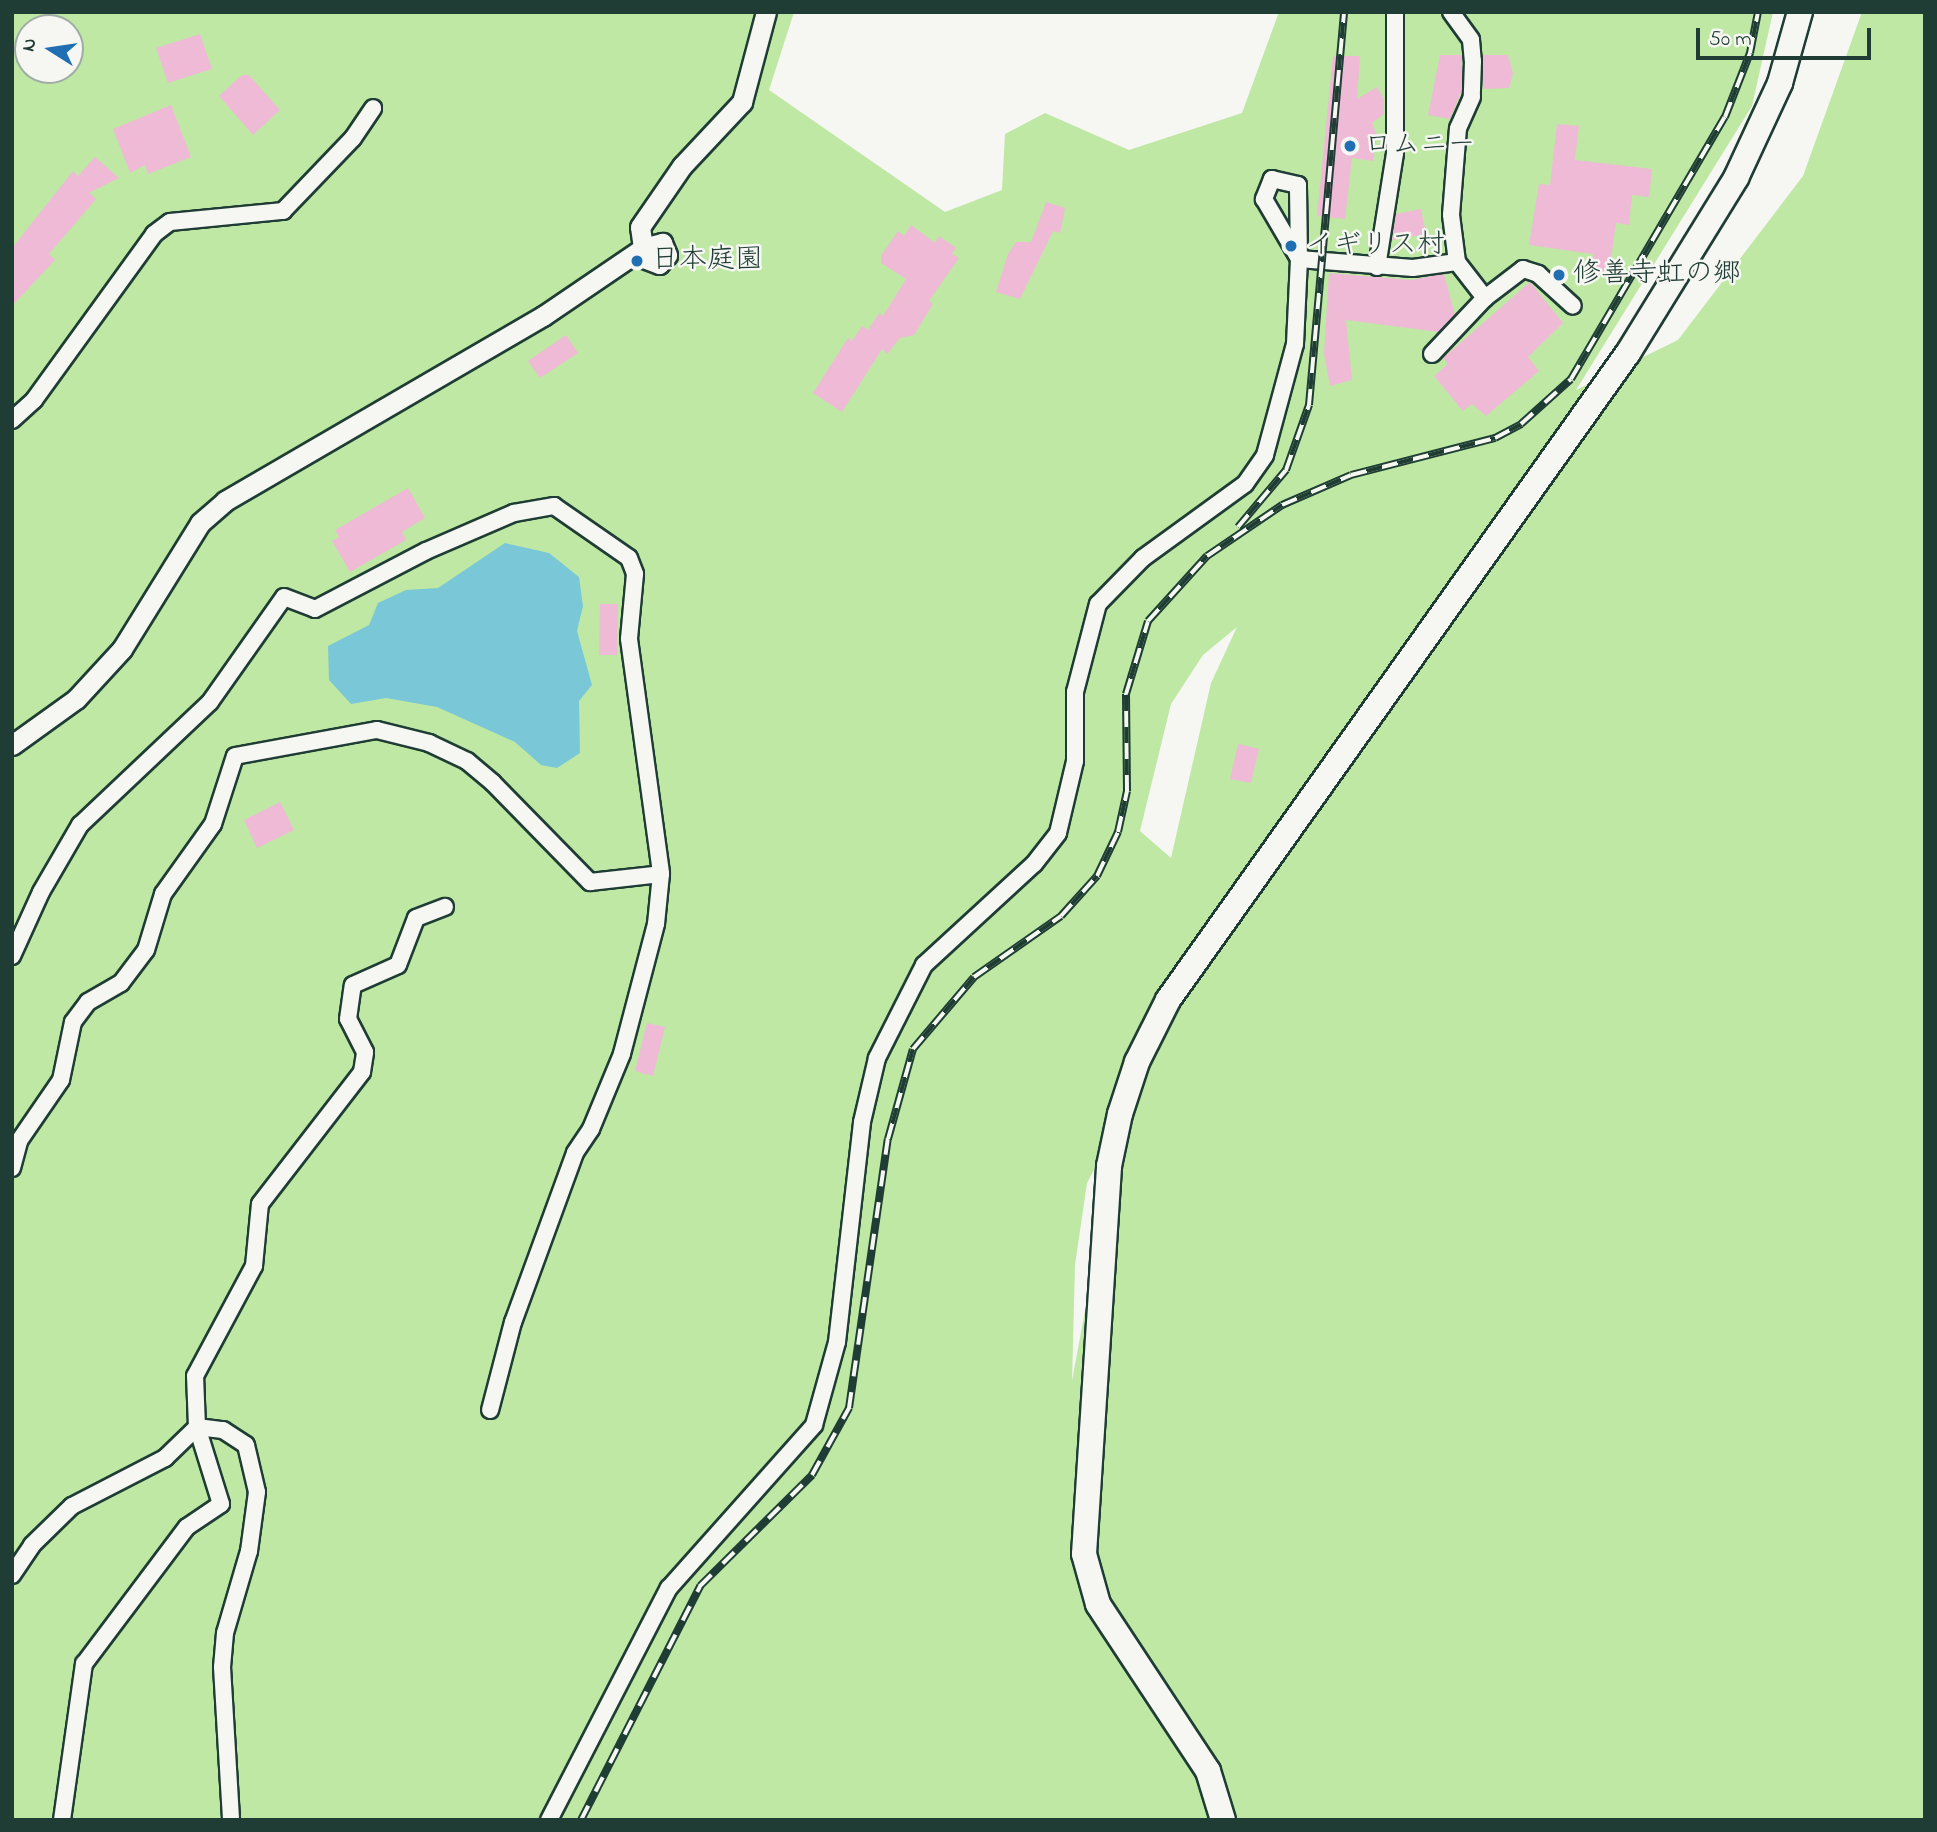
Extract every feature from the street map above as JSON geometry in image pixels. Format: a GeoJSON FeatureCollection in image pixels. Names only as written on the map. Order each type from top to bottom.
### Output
{"type":"FeatureCollection","features":[{"type":"Feature","properties":{"kind":"street"},"geometry":{"type":"LineString","coordinates":[[12,745],[76,699],[122,649],[200,523],[225,501],[542,316],[639,251],[640,227],[682,166],[741,102],[766,12]]}},
{"type":"Feature","properties":{"kind":"street"},"geometry":{"type":"LineString","coordinates":[[1377,267],[1395,153],[1395,12]]}},
{"type":"Feature","properties":{"kind":"street"},"geometry":{"type":"LineString","coordinates":[[1451,12],[1471,40],[1473,61],[1472,97],[1458,128],[1453,170],[1457,262],[1485,298]]}},
{"type":"Feature","properties":{"kind":"street"},"geometry":{"type":"LineString","coordinates":[[1223,1820],[1208,1771],[1098,1604],[1084,1554],[1085,1475],[1109,1166],[1120,1114],[1137,1062],[1168,1000],[1628,353],[1736,178],[1780,83],[1800,12]]}},
{"type":"Feature","properties":{"kind":"street"},"geometry":{"type":"LineString","coordinates":[[12,420],[34,400],[154,234],[170,222],[283,211],[353,138],[373,108]]}},
{"type":"Feature","properties":{"kind":"street"},"geometry":{"type":"LineString","coordinates":[[549,1820],[668,1588],[814,1426],[837,1342],[862,1122],[877,1058],[924,965],[1034,864],[1058,833],[1074,772],[1075,692],[1098,604],[1143,558],[1245,484],[1265,455],[1295,344],[1299,259],[1377,267],[1457,262]]}},
{"type":"Feature","properties":{"kind":"street"},"geometry":{"type":"LineString","coordinates":[[1432,354],[1485,298],[1523,269],[1538,274],[1573,306]]}},
{"type":"Feature","properties":{"kind":"street"},"geometry":{"type":"LineString","coordinates":[[12,957],[41,892],[80,825],[210,702],[284,597],[315,609],[426,551],[514,513],[554,506],[629,558],[635,574],[629,639],[661,874],[656,924],[622,1054],[575,1153],[513,1322],[490,1410]]}},
{"type":"Feature","properties":{"kind":"street"},"geometry":{"type":"LineString","coordinates":[[12,1168],[19,1141],[61,1080],[74,1022],[88,1002],[121,983],[146,950],[163,894],[213,824],[234,756],[377,730],[429,743],[467,761],[493,783],[590,882],[661,874]]}},
{"type":"Feature","properties":{"kind":"street"},"geometry":{"type":"LineString","coordinates":[[62,1820],[84,1664],[187,1527],[221,1504],[197,1427],[195,1376],[254,1266],[260,1204],[362,1072],[365,1052],[348,1019],[347,1000],[353,985],[398,965],[416,918],[445,907]]}},
{"type":"Feature","properties":{"kind":"street"},"geometry":{"type":"LineString","coordinates":[[12,1575],[32,1545],[72,1506],[165,1458],[197,1427]]}},
{"type":"Feature","properties":{"kind":"street"},"geometry":{"type":"LineString","coordinates":[[197,1427],[223,1430],[246,1446],[257,1492],[249,1551],[225,1633],[231,1820]]}},
{"type":"Feature","properties":{"kind":"green space","name":"修善寺虹の郷"},"geometry":{"type":"Polygon","coordinates":[[[12,12],[794,12],[769,90],[945,212],[1002,190],[1005,134],[1045,113],[1129,150],[1242,113],[1279,12],[1773,12],[1752,106],[1576,390],[1678,340],[1803,176],[1862,12],[1925,12],[1925,1820],[12,1820],[12,12]],[[1237,627],[1203,655],[1171,704],[1140,831],[1171,858],[1211,683],[1237,627]],[[1120,1122],[1087,1183],[1075,1265],[1072,1381],[1120,1122]]]}},
{"type":"Feature","properties":{"kind":"water"},"geometry":{"type":"Polygon","coordinates":[[[505,543],[549,553],[579,577],[583,606],[577,631],[592,685],[579,701],[580,753],[557,768],[541,765],[515,742],[437,707],[386,698],[351,704],[329,680],[328,646],[369,625],[378,603],[406,590],[438,588],[505,543]]]}},
{"type":"Feature","properties":{"kind":"building"},"geometry":{"type":"Polygon","coordinates":[[[200,34],[212,69],[168,83],[156,48],[200,34]]]}},
{"type":"Feature","properties":{"kind":"building"},"geometry":{"type":"Polygon","coordinates":[[[1440,55],[1462,55],[1462,90],[1450,119],[1428,115],[1440,55]]]}},
{"type":"Feature","properties":{"kind":"building"},"geometry":{"type":"Polygon","coordinates":[[[1483,55],[1508,55],[1513,73],[1509,88],[1483,89],[1483,55]]]}},
{"type":"Feature","properties":{"kind":"building","name":"ロムニー"},"geometry":{"type":"Polygon","coordinates":[[[1333,56],[1360,56],[1357,99],[1377,87],[1384,99],[1384,114],[1372,123],[1377,135],[1373,161],[1352,158],[1345,219],[1317,216],[1333,56]]]}},
{"type":"Feature","properties":{"kind":"building"},"geometry":{"type":"Polygon","coordinates":[[[242,75],[249,75],[280,110],[253,135],[219,96],[242,75]]]}},
{"type":"Feature","properties":{"kind":"building"},"geometry":{"type":"Polygon","coordinates":[[[171,105],[191,157],[148,174],[145,165],[130,173],[113,129],[171,105]]]}},
{"type":"Feature","properties":{"kind":"building"},"geometry":{"type":"Polygon","coordinates":[[[1557,124],[1579,126],[1575,160],[1652,169],[1649,197],[1632,195],[1629,225],[1616,223],[1609,273],[1591,271],[1593,254],[1529,245],[1539,184],[1550,185],[1557,124]]]}},
{"type":"Feature","properties":{"kind":"building"},"geometry":{"type":"Polygon","coordinates":[[[95,157],[119,178],[89,193],[96,199],[49,254],[55,260],[12,306],[12,248],[73,171],[78,176],[95,157]]]}},
{"type":"Feature","properties":{"kind":"building"},"geometry":{"type":"Polygon","coordinates":[[[1046,202],[1065,208],[1060,233],[1053,231],[1020,299],[996,292],[1008,254],[1016,242],[1031,242],[1046,202]]]}},
{"type":"Feature","properties":{"kind":"building"},"geometry":{"type":"Polygon","coordinates":[[[1421,209],[1426,234],[1392,240],[1396,214],[1421,209]]]}},
{"type":"Feature","properties":{"kind":"building"},"geometry":{"type":"Polygon","coordinates":[[[911,225],[935,243],[939,236],[956,248],[952,254],[959,258],[929,301],[933,304],[914,335],[900,338],[887,354],[882,349],[842,412],[813,393],[848,338],[852,341],[862,326],[868,330],[879,313],[883,316],[906,279],[881,263],[882,254],[898,231],[904,236],[911,225]]]}},
{"type":"Feature","properties":{"kind":"building"},"geometry":{"type":"Polygon","coordinates":[[[1329,273],[1411,280],[1444,274],[1455,315],[1439,332],[1346,320],[1352,380],[1330,386],[1324,354],[1329,273]]]}},
{"type":"Feature","properties":{"kind":"building"},"geometry":{"type":"Polygon","coordinates":[[[1530,282],[1563,323],[1528,357],[1539,371],[1486,416],[1472,404],[1463,411],[1434,376],[1448,364],[1443,358],[1530,282]]]}},
{"type":"Feature","properties":{"kind":"building"},"geometry":{"type":"Polygon","coordinates":[[[566,335],[578,353],[540,378],[528,361],[566,335]]]}},
{"type":"Feature","properties":{"kind":"building"},"geometry":{"type":"Polygon","coordinates":[[[408,488],[425,518],[402,532],[406,540],[350,572],[332,541],[339,537],[335,530],[408,488]]]}},
{"type":"Feature","properties":{"kind":"building"},"geometry":{"type":"Polygon","coordinates":[[[600,604],[618,604],[617,655],[599,655],[600,604]]]}},
{"type":"Feature","properties":{"kind":"building"},"geometry":{"type":"Polygon","coordinates":[[[1238,744],[1259,749],[1251,783],[1230,779],[1238,744]]]}},
{"type":"Feature","properties":{"kind":"building"},"geometry":{"type":"Polygon","coordinates":[[[280,802],[294,830],[257,848],[244,820],[280,802]]]}},
{"type":"Feature","properties":{"kind":"building"},"geometry":{"type":"Polygon","coordinates":[[[647,1023],[665,1027],[653,1076],[635,1071],[647,1023]]]}},
{"type":"Feature","properties":{"kind":"railway"},"geometry":{"type":"LineString","coordinates":[[1238,527],[1286,470],[1309,405],[1344,12]]}},
{"type":"Feature","properties":{"kind":"railway"},"geometry":{"type":"LineString","coordinates":[[581,1820],[700,1586],[812,1475],[849,1408],[888,1139],[913,1049],[974,977],[1061,916],[1097,876],[1118,832],[1127,791],[1126,694],[1148,621],[1207,556],[1282,505],[1351,475],[1495,438],[1521,424],[1571,379],[1725,117],[1750,53],[1758,12]]}},
{"type":"Feature","properties":{"kind":"place","name":"ロムニー"},"geometry":{"type":"Point","coordinates":[1350,146]}},
{"type":"Feature","properties":{"kind":"place","name":"イギリス村"},"geometry":{"type":"Point","coordinates":[1291,246]}},
{"type":"Feature","properties":{"kind":"place","name":"日本庭園"},"geometry":{"type":"Point","coordinates":[637,261]}},
{"type":"Feature","properties":{"kind":"place","name":"修善寺虹の郷"},"geometry":{"type":"Point","coordinates":[1559,275]}}]}
